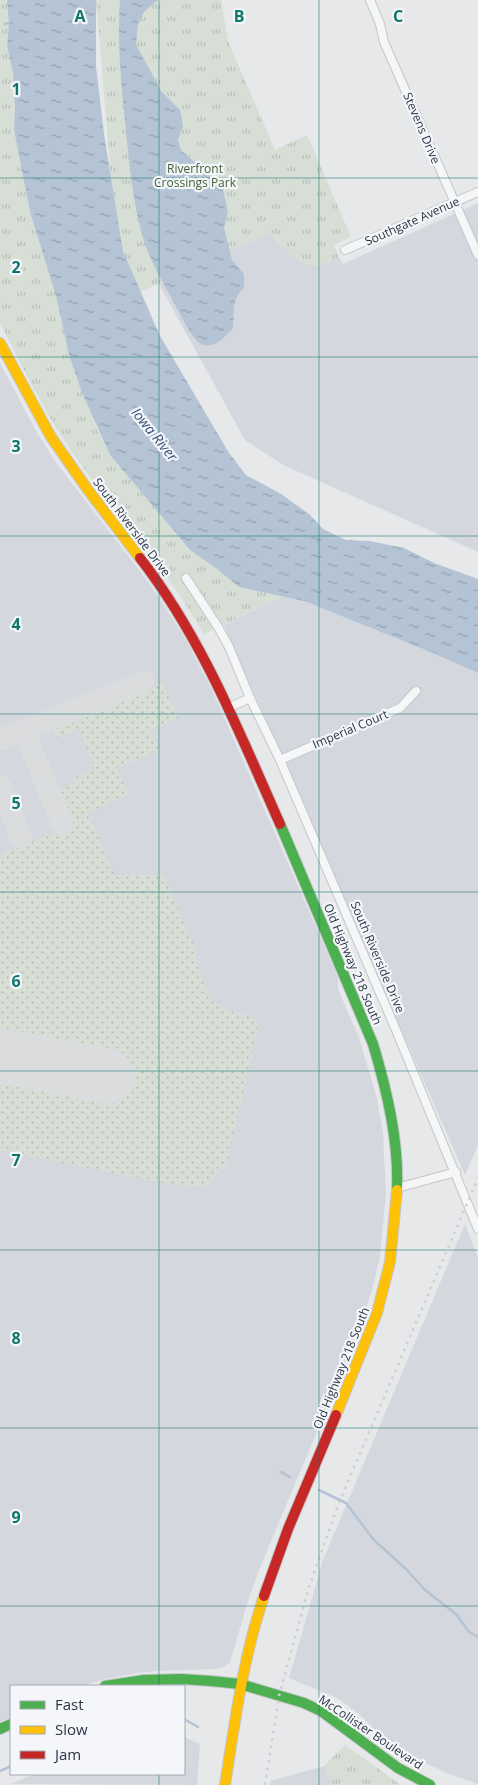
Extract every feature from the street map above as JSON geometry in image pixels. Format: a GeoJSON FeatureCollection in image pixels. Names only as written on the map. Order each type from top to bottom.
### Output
{"type":"FeatureCollection","features":[{"type":"Feature","properties":{"kind":"main road","name":"South Riverside Drive"},"geometry":{"type":"LineString","coordinates":[[0,343],[51,437],[88,490],[155,577],[217,682],[228,708]]}},
{"type":"Feature","properties":{"kind":"main road","name":"Old Highway 218 South"},"geometry":{"type":"LineString","coordinates":[[225,1785],[240,1684],[256,1620],[285,1538],[377,1313],[390,1262],[397,1188],[396,1154],[392,1121],[381,1070],[373,1044],[306,884],[228,708]]}},
{"type":"Feature","properties":{"kind":"main road","name":"McCollister Boulevard"},"geometry":{"type":"LineString","coordinates":[[110,1685],[162,1679],[211,1681],[240,1684],[304,1703],[321,1711],[398,1768],[430,1785]]}},
{"type":"Feature","properties":{"kind":"street","name":"Stevens Drive"},"geometry":{"type":"LineString","coordinates":[[370,0],[380,24],[384,42],[478,255]]}},
{"type":"Feature","properties":{"kind":"street","name":"Southgate Avenue"},"geometry":{"type":"LineString","coordinates":[[345,250],[478,192]]}},
{"type":"Feature","properties":{"kind":"street","name":"South Riverside Drive"},"geometry":{"type":"LineString","coordinates":[[186,578],[229,647],[250,698],[280,760],[456,1172],[478,1229]]}},
{"type":"Feature","properties":{"kind":"street","name":"Imperial Court"},"geometry":{"type":"LineString","coordinates":[[280,760],[400,708],[416,691]]}},
{"type":"Feature","properties":{"kind":"street"},"geometry":{"type":"LineString","coordinates":[[228,708],[250,698]]}},
{"type":"Feature","properties":{"kind":"street"},"geometry":{"type":"LineString","coordinates":[[397,1188],[456,1172]]}},
{"type":"Feature","properties":{"kind":"shaded area"},"geometry":{"type":"Polygon","coordinates":[[[478,203],[478,552],[283,465],[245,440],[159,284],[271,232],[278,243],[305,264],[318,266],[339,257],[343,264],[478,203]]]}},
{"type":"Feature","properties":{"kind":"shaded area"},"geometry":{"type":"Polygon","coordinates":[[[0,363],[36,431],[57,464],[146,579],[185,638],[212,690],[338,977],[338,989],[359,1038],[377,1098],[383,1133],[386,1193],[380,1256],[359,1331],[259,1570],[230,1662],[216,1669],[137,1673],[85,1685],[10,1685],[10,1717],[0,1722],[0,363]]]}},
{"type":"Feature","properties":{"kind":"shaded area"},"geometry":{"type":"Polygon","coordinates":[[[284,596],[304,601],[478,673],[478,1145],[465,1175],[224,625],[284,596]]]}},
{"type":"Feature","properties":{"kind":"shaded area"},"geometry":{"type":"Polygon","coordinates":[[[465,1224],[478,1258],[478,1784],[447,1773],[408,1755],[383,1738],[359,1714],[339,1699],[289,1678],[323,1560],[465,1224]]]}},
{"type":"Feature","properties":{"kind":"shaded area"},"geometry":{"type":"Polygon","coordinates":[[[185,1737],[200,1744],[197,1785],[11,1784],[32,1775],[185,1775],[185,1737]]]}},
{"type":"Feature","properties":{"kind":"shaded area"},"geometry":{"type":"Polygon","coordinates":[[[324,1766],[332,1785],[270,1785],[270,1781],[324,1766]]]}},
{"type":"Feature","properties":{"kind":"green space"},"geometry":{"type":"Polygon","coordinates":[[[0,0],[7,0],[9,23],[7,46],[13,73],[14,130],[30,212],[56,296],[69,355],[97,429],[110,455],[190,550],[239,587],[284,596],[204,634],[153,558],[71,451],[29,380],[0,323],[0,0]]]}},
{"type":"Feature","properties":{"kind":"green space","name":"Riverfront Crossings Park"},"geometry":{"type":"Polygon","coordinates":[[[96,0],[221,0],[228,41],[275,150],[307,135],[351,237],[334,245],[339,257],[320,266],[311,266],[297,260],[270,233],[140,292],[123,251],[111,177],[96,0]]]}},
{"type":"Feature","properties":{"kind":"green space"},"geometry":{"type":"Polygon","coordinates":[[[162,683],[179,718],[150,731],[160,749],[117,768],[129,795],[88,813],[115,875],[163,875],[196,950],[195,955],[212,999],[222,1007],[248,1016],[259,1024],[227,1162],[206,1188],[157,1182],[0,1150],[0,1069],[118,1091],[124,1064],[0,1040],[0,854],[72,826],[57,790],[74,783],[73,778],[95,769],[79,729],[56,738],[52,727],[162,683]]]}},
{"type":"Feature","properties":{"kind":"green space"},"geometry":{"type":"Polygon","coordinates":[[[345,1745],[401,1785],[332,1785],[324,1766],[345,1745]]]}},
{"type":"Feature","properties":{"kind":"water","name":"Iowa River"},"geometry":{"type":"Polygon","coordinates":[[[7,0],[96,0],[96,66],[104,134],[123,251],[160,336],[229,453],[246,475],[281,494],[309,514],[323,529],[346,540],[369,541],[404,548],[434,563],[478,579],[478,673],[304,601],[239,587],[190,550],[110,455],[82,393],[69,355],[56,296],[30,212],[14,130],[13,73],[7,46],[9,23],[7,0]]]}},
{"type":"Feature","properties":{"kind":"water"},"geometry":{"type":"Polygon","coordinates":[[[120,0],[158,0],[144,12],[138,24],[136,44],[161,91],[180,110],[183,126],[178,140],[181,150],[223,189],[228,212],[224,228],[232,260],[244,274],[244,288],[235,301],[233,328],[215,344],[208,346],[202,344],[190,332],[155,268],[140,226],[126,136],[122,91],[119,30],[120,0]]]}},
{"type":"Feature","properties":{"kind":"waterway"},"geometry":{"type":"LineString","coordinates":[[5,24],[9,23]]}},
{"type":"Feature","properties":{"kind":"waterway"},"geometry":{"type":"LineString","coordinates":[[281,1472],[290,1477]]}},
{"type":"Feature","properties":{"kind":"waterway"},"geometry":{"type":"LineString","coordinates":[[319,1490],[346,1503],[373,1539],[406,1569],[425,1590],[456,1614],[469,1632],[478,1637]]}},
{"type":"Feature","properties":{"kind":"waterway"},"geometry":{"type":"LineString","coordinates":[[185,1720],[198,1727]]}},
{"type":"Feature","properties":{"kind":"waterway"},"geometry":{"type":"LineString","coordinates":[[0,1771],[10,1766]]}},
{"type":"Feature","properties":{"kind":"taxiway"},"geometry":{"type":"LineString","coordinates":[[0,740],[143,682]]}},
{"type":"Feature","properties":{"kind":"taxiway"},"geometry":{"type":"LineString","coordinates":[[24,731],[62,823]]}},
{"type":"Feature","properties":{"kind":"taxiway"},"geometry":{"type":"LineString","coordinates":[[0,786],[21,838]]}},
{"type":"Feature","properties":{"kind":"runway"},"geometry":{"type":"LineString","coordinates":[[0,1056],[107,1076]]}},
{"type":"Feature","properties":{"kind":"railway"},"geometry":{"type":"LineString","coordinates":[[265,1785],[279,1696],[309,1587],[338,1505],[478,1178]]}},
{"type":"Feature","properties":{"kind":"traffic: fast"},"geometry":{"type":"LineString","coordinates":[[280,824],[373,1044],[391,1116],[396,1153],[397,1190]]}},
{"type":"Feature","properties":{"kind":"traffic: fast"},"geometry":{"type":"LineString","coordinates":[[112,1685],[144,1680],[181,1679],[211,1681],[240,1684],[304,1703],[321,1711],[398,1768],[430,1785]]}},
{"type":"Feature","properties":{"kind":"traffic: fast"},"geometry":{"type":"LineString","coordinates":[[0,1729],[10,1724]]}},
{"type":"Feature","properties":{"kind":"traffic: slow"},"geometry":{"type":"LineString","coordinates":[[0,343],[51,437],[88,490],[140,558]]}},
{"type":"Feature","properties":{"kind":"traffic: slow"},"geometry":{"type":"LineString","coordinates":[[336,1415],[377,1313],[390,1262],[397,1190]]}},
{"type":"Feature","properties":{"kind":"traffic: slow"},"geometry":{"type":"LineString","coordinates":[[225,1785],[245,1666],[264,1596]]}},
{"type":"Feature","properties":{"kind":"traffic: jam"},"geometry":{"type":"LineString","coordinates":[[140,558],[182,620],[201,653],[234,720],[280,824]]}},
{"type":"Feature","properties":{"kind":"traffic: jam"},"geometry":{"type":"LineString","coordinates":[[264,1596],[288,1529],[336,1415]]}}]}
